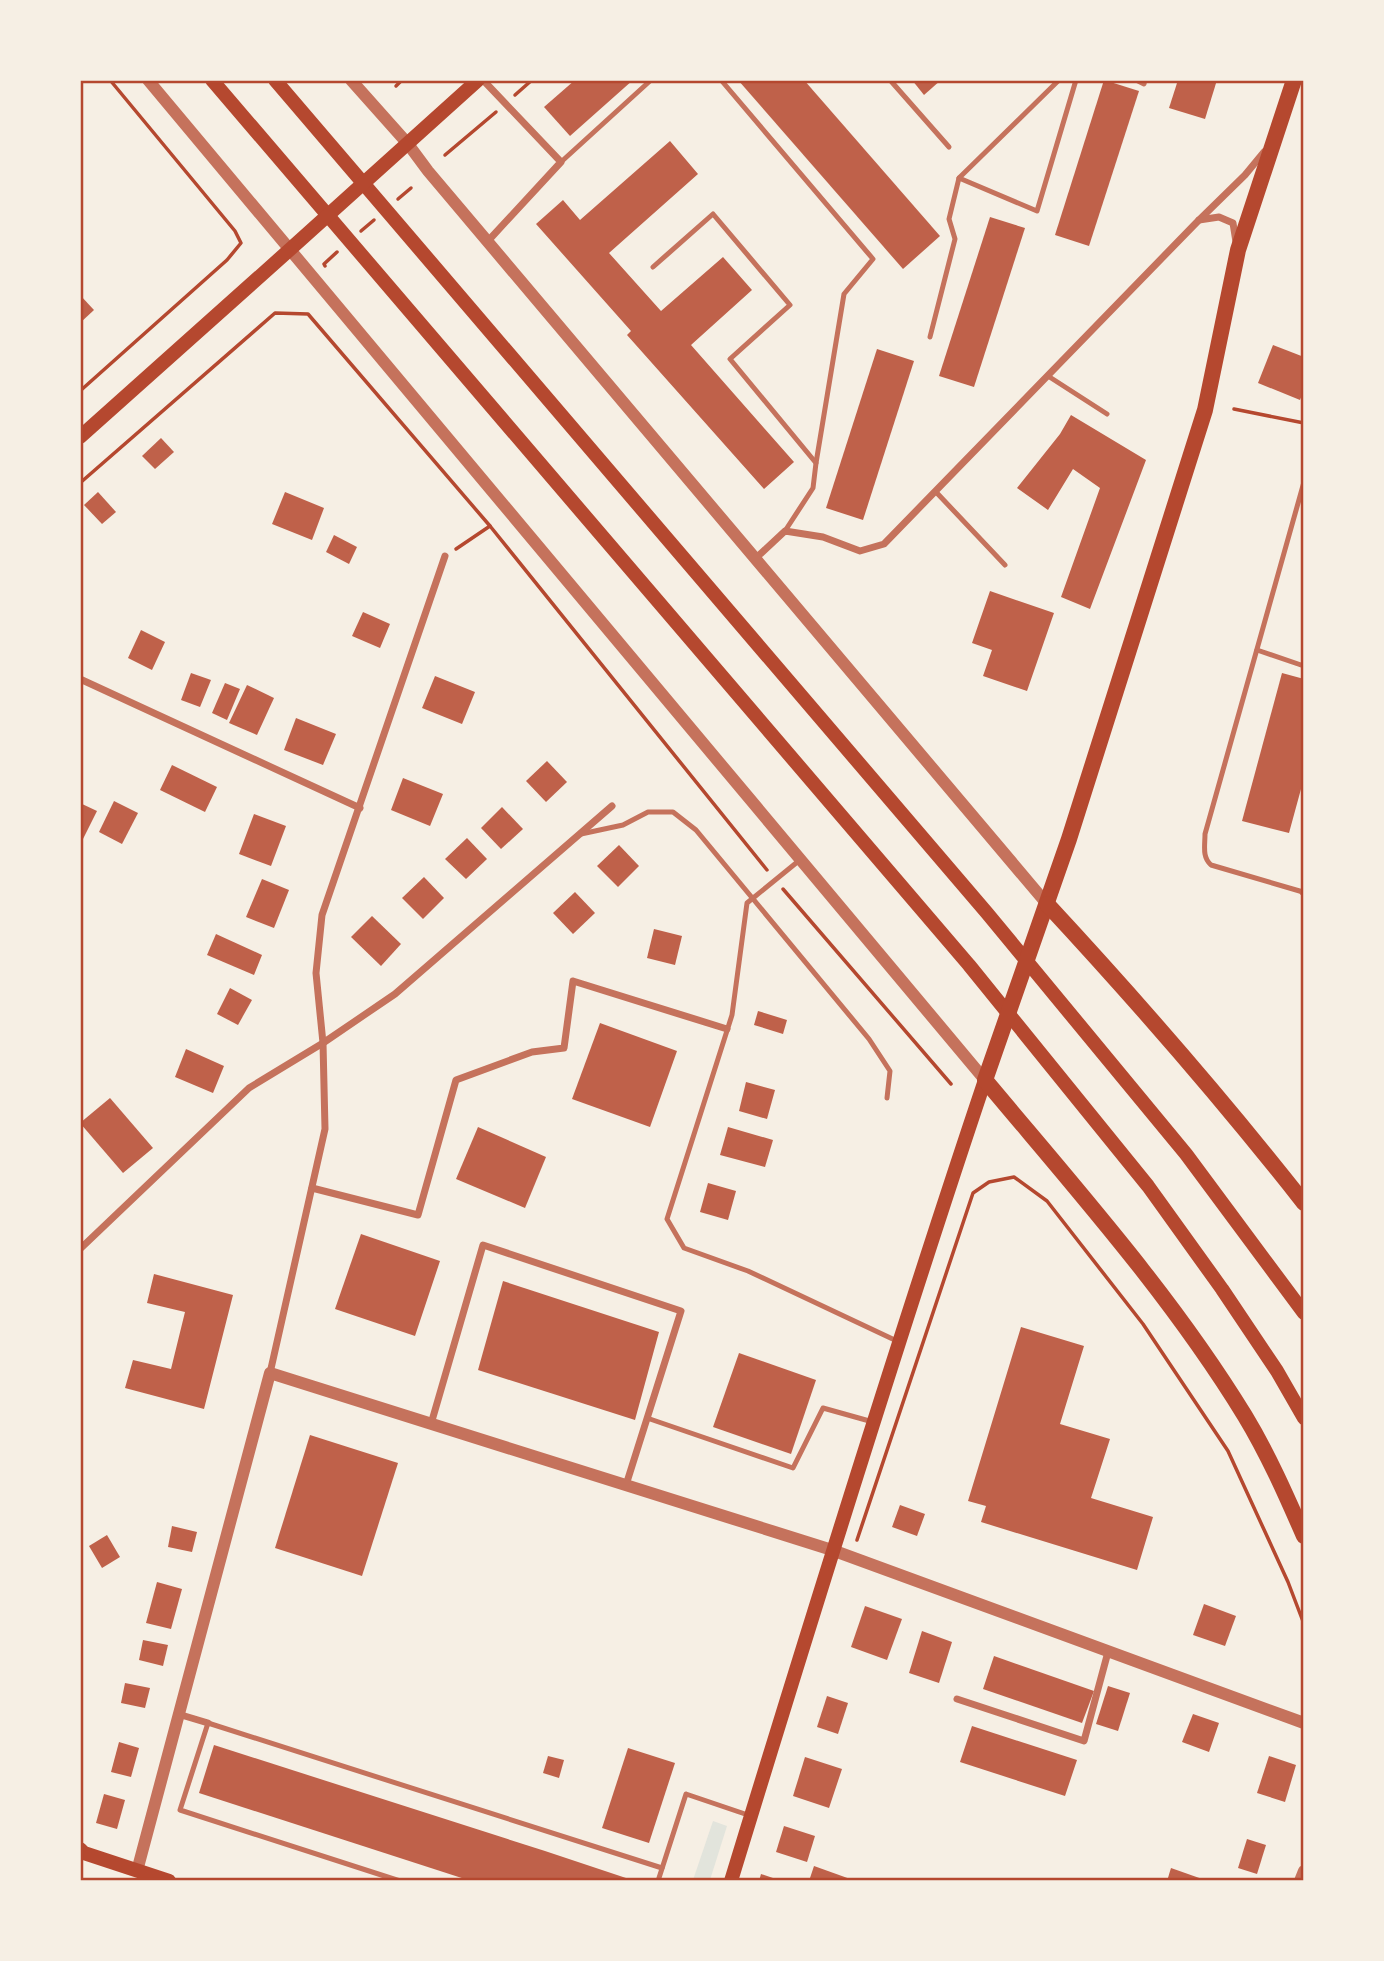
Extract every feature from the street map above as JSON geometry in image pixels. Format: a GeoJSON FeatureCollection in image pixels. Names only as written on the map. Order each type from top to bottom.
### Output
{"type":"FeatureCollection","features":[{"type":"Feature","properties":{"kind":"main road"},"geometry":{"type":"LineString","coordinates":[[212,80],[969,965],[1148,1186],[1229,1299],[1277,1371],[1304,1418]]}},
{"type":"Feature","properties":{"kind":"main road"},"geometry":{"type":"LineString","coordinates":[[275,80],[995,923],[1186,1154],[1304,1314]]}},
{"type":"Feature","properties":{"kind":"main road"},"geometry":{"type":"LineString","coordinates":[[80,438],[481,80]]}},
{"type":"Feature","properties":{"kind":"main road"},"geometry":{"type":"LineString","coordinates":[[731,1881],[873,1422],[985,1080],[1069,839],[1206,410],[1238,250],[1294,80]]}},
{"type":"Feature","properties":{"kind":"main road"},"geometry":{"type":"LineString","coordinates":[[1047,904],[1229,1110],[1304,1203]]}},
{"type":"Feature","properties":{"kind":"main road"},"geometry":{"type":"LineString","coordinates":[[985,1080],[1184,1325],[1246,1418],[1304,1536]]}},
{"type":"Feature","properties":{"kind":"main road"},"geometry":{"type":"LineString","coordinates":[[80,1849],[136,1876],[169,1881]]}},
{"type":"Feature","properties":{"kind":"street"},"geometry":{"type":"LineString","coordinates":[[148,80],[985,1080]]}},
{"type":"Feature","properties":{"kind":"street"},"geometry":{"type":"LineString","coordinates":[[351,80],[408,144],[1047,904]]}},
{"type":"Feature","properties":{"kind":"street"},"geometry":{"type":"LineString","coordinates":[[481,80],[561,163],[488,241]]}},
{"type":"Feature","properties":{"kind":"street"},"geometry":{"type":"LineString","coordinates":[[756,558],[785,531],[823,537],[860,551],[884,544],[1198,220],[1245,175],[1273,142]]}},
{"type":"Feature","properties":{"kind":"street"},"geometry":{"type":"LineString","coordinates":[[1198,220],[1219,217],[1233,223],[1238,250]]}},
{"type":"Feature","properties":{"kind":"street"},"geometry":{"type":"LineString","coordinates":[[136,1876],[270,1373],[325,1129],[323,1042],[316,973],[322,915],[445,556]]}},
{"type":"Feature","properties":{"kind":"street"},"geometry":{"type":"LineString","coordinates":[[80,679],[360,808]]}},
{"type":"Feature","properties":{"kind":"street"},"geometry":{"type":"LineString","coordinates":[[80,1249],[249,1088],[395,994],[612,806]]}},
{"type":"Feature","properties":{"kind":"street"},"geometry":{"type":"LineString","coordinates":[[312,1188],[418,1216],[456,1080],[532,1052],[564,1048],[573,981],[727,1029]]}},
{"type":"Feature","properties":{"kind":"street"},"geometry":{"type":"LineString","coordinates":[[431,1424],[483,1245],[681,1311],[626,1485]]}},
{"type":"Feature","properties":{"kind":"street"},"geometry":{"type":"LineString","coordinates":[[270,1373],[832,1550],[1304,1723]]}},
{"type":"Feature","properties":{"kind":"street"},"geometry":{"type":"LineString","coordinates":[[957,1699],[1084,1741],[1108,1651]]}},
{"type":"Feature","properties":{"kind":"street"},"geometry":{"type":"LineString","coordinates":[[178,1714],[208,1723]]}},
{"type":"Feature","properties":{"kind":"street"},"geometry":{"type":"LineString","coordinates":[[1300,1881],[1304,1871]]}},
{"type":"Feature","properties":{"kind":"lane"},"geometry":{"type":"LineString","coordinates":[[561,163],[651,80]]}},
{"type":"Feature","properties":{"kind":"lane"},"geometry":{"type":"LineString","coordinates":[[720,80],[873,259],[844,294],[813,488],[785,531]]}},
{"type":"Feature","properties":{"kind":"lane"},"geometry":{"type":"LineString","coordinates":[[890,80],[949,147]]}},
{"type":"Feature","properties":{"kind":"lane"},"geometry":{"type":"LineString","coordinates":[[930,337],[955,239],[949,219],[959,178],[1059,80]]}},
{"type":"Feature","properties":{"kind":"lane"},"geometry":{"type":"LineString","coordinates":[[959,178],[1037,211],[1076,80]]}},
{"type":"Feature","properties":{"kind":"lane"},"geometry":{"type":"LineString","coordinates":[[1136,80],[1144,84],[1145,80]]}},
{"type":"Feature","properties":{"kind":"lane"},"geometry":{"type":"LineString","coordinates":[[653,267],[713,214],[790,305],[730,359],[816,463]]}},
{"type":"Feature","properties":{"kind":"lane"},"geometry":{"type":"LineString","coordinates":[[1048,376],[1107,414]]}},
{"type":"Feature","properties":{"kind":"lane"},"geometry":{"type":"LineString","coordinates":[[1303,891],[1211,865],[1205,856],[1205,834],[1304,482]]}},
{"type":"Feature","properties":{"kind":"lane"},"geometry":{"type":"LineString","coordinates":[[936,492],[1005,565]]}},
{"type":"Feature","properties":{"kind":"lane"},"geometry":{"type":"LineString","coordinates":[[1257,650],[1304,666]]}},
{"type":"Feature","properties":{"kind":"lane"},"geometry":{"type":"LineString","coordinates":[[577,835],[623,825],[648,812],[673,812],[696,830],[869,1039],[890,1071],[887,1098]]}},
{"type":"Feature","properties":{"kind":"lane"},"geometry":{"type":"LineString","coordinates":[[800,859],[747,903],[732,1015],[667,1219],[684,1248],[748,1271],[899,1342]]}},
{"type":"Feature","properties":{"kind":"lane"},"geometry":{"type":"LineString","coordinates":[[647,1418],[793,1468],[823,1408],[873,1422]]}},
{"type":"Feature","properties":{"kind":"lane"},"geometry":{"type":"LineString","coordinates":[[400,1881],[180,1810],[208,1723],[662,1868]]}},
{"type":"Feature","properties":{"kind":"lane"},"geometry":{"type":"LineString","coordinates":[[658,1881],[686,1794],[751,1816]]}},
{"type":"Feature","properties":{"kind":"path"},"geometry":{"type":"LineString","coordinates":[[80,391],[227,260],[242,243],[235,230],[110,80]]}},
{"type":"Feature","properties":{"kind":"path"},"geometry":{"type":"LineString","coordinates":[[396,86],[402,80]]}},
{"type":"Feature","properties":{"kind":"path"},"geometry":{"type":"LineString","coordinates":[[445,155],[532,80]]}},
{"type":"Feature","properties":{"kind":"path"},"geometry":{"type":"LineString","coordinates":[[392,205],[411,188]]}},
{"type":"Feature","properties":{"kind":"path"},"geometry":{"type":"LineString","coordinates":[[353,238],[382,213]]}},
{"type":"Feature","properties":{"kind":"path"},"geometry":{"type":"LineString","coordinates":[[324,264],[343,247]]}},
{"type":"Feature","properties":{"kind":"path"},"geometry":{"type":"LineString","coordinates":[[80,483],[275,313],[308,314],[490,526],[775,880],[951,1084]]}},
{"type":"Feature","properties":{"kind":"path"},"geometry":{"type":"LineString","coordinates":[[1234,409],[1304,423]]}},
{"type":"Feature","properties":{"kind":"path"},"geometry":{"type":"LineString","coordinates":[[445,556],[490,526]]}},
{"type":"Feature","properties":{"kind":"path"},"geometry":{"type":"LineString","coordinates":[[857,1540],[973,1193],[989,1182],[1014,1177],[1047,1201],[1143,1325],[1228,1451],[1288,1582],[1304,1625]]}},
{"type":"Feature","properties":{"kind":"shaded area"},"geometry":{"type":"Polygon","coordinates":[[[713,1821],[727,1826],[710,1880],[693,1880],[713,1821]]]}},
{"type":"Feature","properties":{"kind":"building"},"geometry":{"type":"Polygon","coordinates":[[[575,80],[633,80],[570,136],[544,107],[575,80]]]}},
{"type":"Feature","properties":{"kind":"building"},"geometry":{"type":"Polygon","coordinates":[[[738,80],[804,80],[940,236],[903,269],[738,80]]]}},
{"type":"Feature","properties":{"kind":"building"},"geometry":{"type":"Polygon","coordinates":[[[912,80],[941,80],[924,95],[912,80]]]}},
{"type":"Feature","properties":{"kind":"building"},"geometry":{"type":"Polygon","coordinates":[[[1104,80],[1139,91],[1089,246],[1055,235],[1104,80]]]}},
{"type":"Feature","properties":{"kind":"building"},"geometry":{"type":"Polygon","coordinates":[[[1178,80],[1217,80],[1205,119],[1169,108],[1178,80]]]}},
{"type":"Feature","properties":{"kind":"building"},"geometry":{"type":"Polygon","coordinates":[[[670,141],[698,174],[609,253],[661,311],[723,257],[752,290],[691,345],[794,462],[764,489],[627,335],[631,331],[536,224],[563,200],[580,220],[670,141]]]}},
{"type":"Feature","properties":{"kind":"building"},"geometry":{"type":"Polygon","coordinates":[[[990,217],[1025,228],[974,387],[939,376],[990,217]]]}},
{"type":"Feature","properties":{"kind":"building"},"geometry":{"type":"Polygon","coordinates":[[[80,295],[94,310],[80,323],[80,295]]]}},
{"type":"Feature","properties":{"kind":"building"},"geometry":{"type":"Polygon","coordinates":[[[1273,345],[1304,357],[1304,390],[1300,400],[1258,383],[1273,345]]]}},
{"type":"Feature","properties":{"kind":"building"},"geometry":{"type":"Polygon","coordinates":[[[877,349],[914,361],[863,520],[826,508],[877,349]]]}},
{"type":"Feature","properties":{"kind":"building"},"geometry":{"type":"Polygon","coordinates":[[[1071,415],[1146,460],[1090,609],[1061,597],[1100,488],[1073,469],[1048,510],[1017,488],[1060,434],[1071,415]]]}},
{"type":"Feature","properties":{"kind":"building"},"geometry":{"type":"Polygon","coordinates":[[[161,438],[174,452],[155,469],[142,456],[161,438]]]}},
{"type":"Feature","properties":{"kind":"building"},"geometry":{"type":"Polygon","coordinates":[[[98,492],[116,512],[102,524],[84,505],[98,492]]]}},
{"type":"Feature","properties":{"kind":"building"},"geometry":{"type":"Polygon","coordinates":[[[285,492],[324,508],[312,540],[272,524],[285,492]]]}},
{"type":"Feature","properties":{"kind":"building"},"geometry":{"type":"Polygon","coordinates":[[[334,535],[357,547],[349,564],[326,552],[334,535]]]}},
{"type":"Feature","properties":{"kind":"building"},"geometry":{"type":"Polygon","coordinates":[[[990,591],[1054,613],[1027,691],[983,676],[992,650],[972,643],[990,591]]]}},
{"type":"Feature","properties":{"kind":"building"},"geometry":{"type":"Polygon","coordinates":[[[363,612],[390,624],[380,648],[352,636],[363,612]]]}},
{"type":"Feature","properties":{"kind":"building"},"geometry":{"type":"Polygon","coordinates":[[[141,630],[165,642],[152,670],[128,658],[141,630]]]}},
{"type":"Feature","properties":{"kind":"building"},"geometry":{"type":"Polygon","coordinates":[[[191,673],[211,680],[200,707],[181,700],[191,673]]]}},
{"type":"Feature","properties":{"kind":"building"},"geometry":{"type":"Polygon","coordinates":[[[1282,673],[1304,679],[1304,778],[1289,833],[1242,821],[1282,673]]]}},
{"type":"Feature","properties":{"kind":"building"},"geometry":{"type":"Polygon","coordinates":[[[435,676],[475,692],[462,724],[422,708],[435,676]]]}},
{"type":"Feature","properties":{"kind":"building"},"geometry":{"type":"Polygon","coordinates":[[[225,683],[240,689],[227,720],[212,713],[225,683]]]}},
{"type":"Feature","properties":{"kind":"building"},"geometry":{"type":"Polygon","coordinates":[[[247,685],[274,698],[257,735],[229,723],[247,685]]]}},
{"type":"Feature","properties":{"kind":"building"},"geometry":{"type":"Polygon","coordinates":[[[296,718],[336,734],[323,765],[284,750],[296,718]]]}},
{"type":"Feature","properties":{"kind":"building"},"geometry":{"type":"Polygon","coordinates":[[[547,761],[567,782],[546,802],[526,781],[547,761]]]}},
{"type":"Feature","properties":{"kind":"building"},"geometry":{"type":"Polygon","coordinates":[[[172,765],[217,787],[205,812],[160,790],[172,765]]]}},
{"type":"Feature","properties":{"kind":"building"},"geometry":{"type":"Polygon","coordinates":[[[403,778],[443,794],[430,826],[391,810],[403,778]]]}},
{"type":"Feature","properties":{"kind":"building"},"geometry":{"type":"Polygon","coordinates":[[[114,801],[138,813],[122,844],[99,832],[114,801]]]}},
{"type":"Feature","properties":{"kind":"building"},"geometry":{"type":"Polygon","coordinates":[[[80,803],[97,811],[80,845],[80,803]]]}},
{"type":"Feature","properties":{"kind":"building"},"geometry":{"type":"Polygon","coordinates":[[[502,807],[523,829],[501,849],[481,828],[502,807]]]}},
{"type":"Feature","properties":{"kind":"building"},"geometry":{"type":"Polygon","coordinates":[[[254,814],[286,826],[271,866],[239,854],[254,814]]]}},
{"type":"Feature","properties":{"kind":"building"},"geometry":{"type":"Polygon","coordinates":[[[467,838],[487,859],[466,879],[445,859],[467,838]]]}},
{"type":"Feature","properties":{"kind":"building"},"geometry":{"type":"Polygon","coordinates":[[[619,845],[639,866],[618,887],[597,866],[619,845]]]}},
{"type":"Feature","properties":{"kind":"building"},"geometry":{"type":"Polygon","coordinates":[[[424,877],[444,898],[423,919],[402,898],[424,877]]]}},
{"type":"Feature","properties":{"kind":"building"},"geometry":{"type":"Polygon","coordinates":[[[262,879],[289,890],[274,928],[246,917],[262,879]]]}},
{"type":"Feature","properties":{"kind":"building"},"geometry":{"type":"Polygon","coordinates":[[[575,892],[595,913],[573,934],[553,913],[575,892]]]}},
{"type":"Feature","properties":{"kind":"building"},"geometry":{"type":"Polygon","coordinates":[[[372,916],[401,944],[381,966],[351,937],[372,916]]]}},
{"type":"Feature","properties":{"kind":"building"},"geometry":{"type":"Polygon","coordinates":[[[654,929],[682,936],[675,965],[647,958],[654,929]]]}},
{"type":"Feature","properties":{"kind":"building"},"geometry":{"type":"Polygon","coordinates":[[[216,934],[262,955],[254,975],[207,955],[216,934]]]}},
{"type":"Feature","properties":{"kind":"building"},"geometry":{"type":"Polygon","coordinates":[[[230,988],[252,1000],[238,1025],[217,1014],[230,988]]]}},
{"type":"Feature","properties":{"kind":"building"},"geometry":{"type":"Polygon","coordinates":[[[758,1011],[787,1020],[783,1034],[754,1025],[758,1011]]]}},
{"type":"Feature","properties":{"kind":"building"},"geometry":{"type":"Polygon","coordinates":[[[600,1023],[677,1051],[650,1127],[572,1099],[600,1023]]]}},
{"type":"Feature","properties":{"kind":"building"},"geometry":{"type":"Polygon","coordinates":[[[186,1049],[224,1066],[213,1093],[175,1077],[186,1049]]]}},
{"type":"Feature","properties":{"kind":"building"},"geometry":{"type":"Polygon","coordinates":[[[746,1082],[775,1090],[767,1119],[739,1111],[746,1082]]]}},
{"type":"Feature","properties":{"kind":"building"},"geometry":{"type":"Polygon","coordinates":[[[110,1098],[153,1148],[123,1173],[80,1123],[110,1098]]]}},
{"type":"Feature","properties":{"kind":"building"},"geometry":{"type":"Polygon","coordinates":[[[478,1127],[546,1157],[525,1208],[456,1179],[478,1127]]]}},
{"type":"Feature","properties":{"kind":"building"},"geometry":{"type":"Polygon","coordinates":[[[728,1127],[773,1140],[765,1167],[720,1155],[728,1127]]]}},
{"type":"Feature","properties":{"kind":"building"},"geometry":{"type":"Polygon","coordinates":[[[708,1183],[736,1191],[728,1220],[700,1212],[708,1183]]]}},
{"type":"Feature","properties":{"kind":"building"},"geometry":{"type":"Polygon","coordinates":[[[361,1234],[440,1261],[415,1336],[335,1309],[361,1234]]]}},
{"type":"Feature","properties":{"kind":"building"},"geometry":{"type":"Polygon","coordinates":[[[154,1274],[233,1295],[204,1409],[125,1388],[133,1360],[171,1369],[185,1312],[147,1303],[154,1274]]]}},
{"type":"Feature","properties":{"kind":"building"},"geometry":{"type":"Polygon","coordinates":[[[503,1281],[659,1332],[635,1420],[478,1370],[503,1281]]]}},
{"type":"Feature","properties":{"kind":"building"},"geometry":{"type":"Polygon","coordinates":[[[1021,1327],[1084,1346],[1060,1424],[1110,1439],[1091,1498],[1153,1517],[1137,1570],[981,1522],[986,1506],[968,1501],[1021,1327]]]}},
{"type":"Feature","properties":{"kind":"building"},"geometry":{"type":"Polygon","coordinates":[[[739,1353],[816,1380],[791,1454],[713,1427],[739,1353]]]}},
{"type":"Feature","properties":{"kind":"building"},"geometry":{"type":"Polygon","coordinates":[[[310,1435],[398,1463],[362,1576],[275,1548],[310,1435]]]}},
{"type":"Feature","properties":{"kind":"building"},"geometry":{"type":"Polygon","coordinates":[[[900,1505],[925,1514],[917,1536],[892,1527],[900,1505]]]}},
{"type":"Feature","properties":{"kind":"building"},"geometry":{"type":"Polygon","coordinates":[[[172,1526],[197,1532],[192,1552],[168,1547],[172,1526]]]}},
{"type":"Feature","properties":{"kind":"building"},"geometry":{"type":"Polygon","coordinates":[[[107,1535],[120,1557],[102,1568],[89,1546],[107,1535]]]}},
{"type":"Feature","properties":{"kind":"building"},"geometry":{"type":"Polygon","coordinates":[[[157,1582],[182,1589],[171,1629],[146,1623],[157,1582]]]}},
{"type":"Feature","properties":{"kind":"building"},"geometry":{"type":"Polygon","coordinates":[[[1204,1604],[1236,1616],[1225,1646],[1193,1635],[1204,1604]]]}},
{"type":"Feature","properties":{"kind":"building"},"geometry":{"type":"Polygon","coordinates":[[[865,1606],[902,1619],[887,1660],[851,1647],[865,1606]]]}},
{"type":"Feature","properties":{"kind":"building"},"geometry":{"type":"Polygon","coordinates":[[[922,1631],[952,1642],[939,1683],[909,1673],[922,1631]]]}},
{"type":"Feature","properties":{"kind":"building"},"geometry":{"type":"Polygon","coordinates":[[[143,1640],[168,1645],[163,1666],[139,1660],[143,1640]]]}},
{"type":"Feature","properties":{"kind":"building"},"geometry":{"type":"Polygon","coordinates":[[[994,1656],[1094,1691],[1082,1723],[983,1689],[994,1656]]]}},
{"type":"Feature","properties":{"kind":"building"},"geometry":{"type":"Polygon","coordinates":[[[125,1683],[150,1688],[145,1708],[121,1703],[125,1683]]]}},
{"type":"Feature","properties":{"kind":"building"},"geometry":{"type":"Polygon","coordinates":[[[1108,1686],[1130,1693],[1118,1731],[1096,1724],[1108,1686]]]}},
{"type":"Feature","properties":{"kind":"building"},"geometry":{"type":"Polygon","coordinates":[[[827,1696],[848,1703],[838,1734],[817,1727],[827,1696]]]}},
{"type":"Feature","properties":{"kind":"building"},"geometry":{"type":"Polygon","coordinates":[[[1193,1714],[1219,1723],[1209,1752],[1182,1742],[1193,1714]]]}},
{"type":"Feature","properties":{"kind":"building"},"geometry":{"type":"Polygon","coordinates":[[[972,1726],[1077,1760],[1065,1796],[960,1762],[972,1726]]]}},
{"type":"Feature","properties":{"kind":"building"},"geometry":{"type":"Polygon","coordinates":[[[119,1742],[139,1748],[131,1777],[111,1772],[119,1742]]]}},
{"type":"Feature","properties":{"kind":"building"},"geometry":{"type":"Polygon","coordinates":[[[214,1745],[635,1881],[471,1881],[199,1793],[214,1745]]]}},
{"type":"Feature","properties":{"kind":"building"},"geometry":{"type":"Polygon","coordinates":[[[628,1748],[675,1763],[649,1843],[602,1828],[628,1748]]]}},
{"type":"Feature","properties":{"kind":"building"},"geometry":{"type":"Polygon","coordinates":[[[548,1756],[564,1760],[559,1778],[543,1773],[548,1756]]]}},
{"type":"Feature","properties":{"kind":"building"},"geometry":{"type":"Polygon","coordinates":[[[1269,1756],[1296,1765],[1285,1802],[1257,1793],[1269,1756]]]}},
{"type":"Feature","properties":{"kind":"building"},"geometry":{"type":"Polygon","coordinates":[[[805,1757],[842,1769],[829,1808],[793,1796],[805,1757]]]}},
{"type":"Feature","properties":{"kind":"building"},"geometry":{"type":"Polygon","coordinates":[[[104,1794],[125,1800],[117,1829],[96,1823],[104,1794]]]}},
{"type":"Feature","properties":{"kind":"building"},"geometry":{"type":"Polygon","coordinates":[[[784,1826],[815,1836],[807,1862],[776,1852],[784,1826]]]}},
{"type":"Feature","properties":{"kind":"building"},"geometry":{"type":"Polygon","coordinates":[[[1247,1839],[1266,1845],[1257,1874],[1238,1868],[1247,1839]]]}},
{"type":"Feature","properties":{"kind":"building"},"geometry":{"type":"Polygon","coordinates":[[[814,1866],[853,1880],[853,1881],[809,1881],[814,1866]]]}},
{"type":"Feature","properties":{"kind":"building"},"geometry":{"type":"Polygon","coordinates":[[[1171,1868],[1205,1880],[1205,1881],[1167,1881],[1171,1868]]]}},
{"type":"Feature","properties":{"kind":"building"},"geometry":{"type":"Polygon","coordinates":[[[761,1874],[773,1878],[772,1881],[759,1881],[761,1874]]]}}]}
